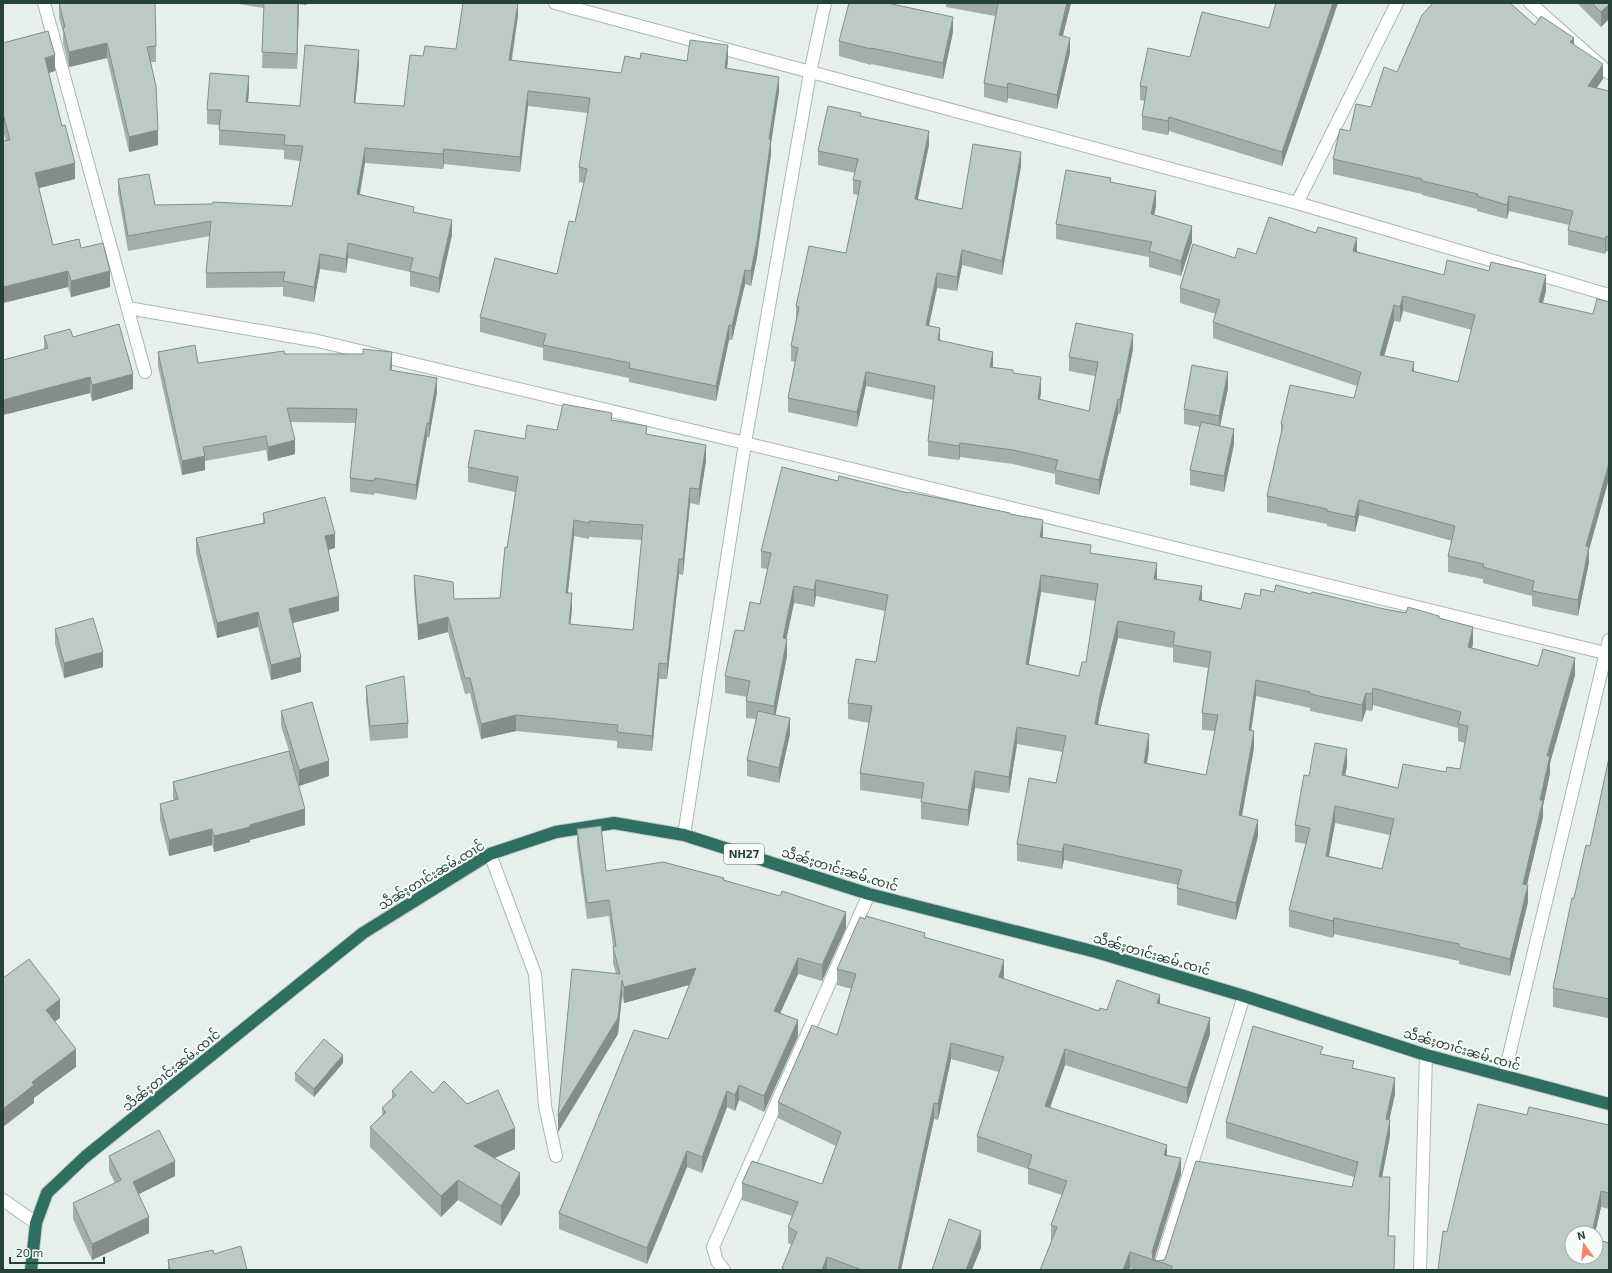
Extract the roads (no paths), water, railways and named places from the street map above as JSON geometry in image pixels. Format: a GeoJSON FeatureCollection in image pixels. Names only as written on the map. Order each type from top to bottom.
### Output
{"type":"FeatureCollection","features":[{"type":"Feature","properties":{"kind":"highway","name":"သဵၼ်ႈတၢင်းၼမ်ႉၸၢင်"},"geometry":{"type":"LineString","coordinates":[[31,1270],[36,1223],[47,1193],[85,1157],[363,934],[490,854],[556,832],[614,823],[684,835],[869,894],[1096,952],[1244,996],[1426,1055],[1609,1104]]}},
{"type":"Feature","properties":{"kind":"street"},"geometry":{"type":"LineString","coordinates":[[44,3],[145,372]]}},
{"type":"Feature","properties":{"kind":"street"},"geometry":{"type":"LineString","coordinates":[[555,3],[572,6],[810,72],[1297,203],[1609,295]]}},
{"type":"Feature","properties":{"kind":"street"},"geometry":{"type":"LineString","coordinates":[[684,835],[744,443],[810,72],[825,3]]}},
{"type":"Feature","properties":{"kind":"street"},"geometry":{"type":"LineString","coordinates":[[1297,203],[1397,3]]}},
{"type":"Feature","properties":{"kind":"street"},"geometry":{"type":"LineString","coordinates":[[1530,3],[1609,73]]}},
{"type":"Feature","properties":{"kind":"street"},"geometry":{"type":"LineString","coordinates":[[128,308],[318,341],[744,443],[1607,654]]}},
{"type":"Feature","properties":{"kind":"street"},"geometry":{"type":"LineString","coordinates":[[1504,1076],[1607,654],[1609,640]]}},
{"type":"Feature","properties":{"kind":"street"},"geometry":{"type":"LineString","coordinates":[[490,854],[536,974],[545,1106],[556,1156]]}},
{"type":"Feature","properties":{"kind":"street"},"geometry":{"type":"LineString","coordinates":[[724,1270],[717,1261],[713,1247],[869,894]]}},
{"type":"Feature","properties":{"kind":"street"},"geometry":{"type":"LineString","coordinates":[[1159,1270],[1244,996]]}},
{"type":"Feature","properties":{"kind":"street"},"geometry":{"type":"LineString","coordinates":[[1420,1270],[1426,1055]]}},
{"type":"Feature","properties":{"kind":"street"},"geometry":{"type":"LineString","coordinates":[[3,1200],[36,1223]]}}]}
